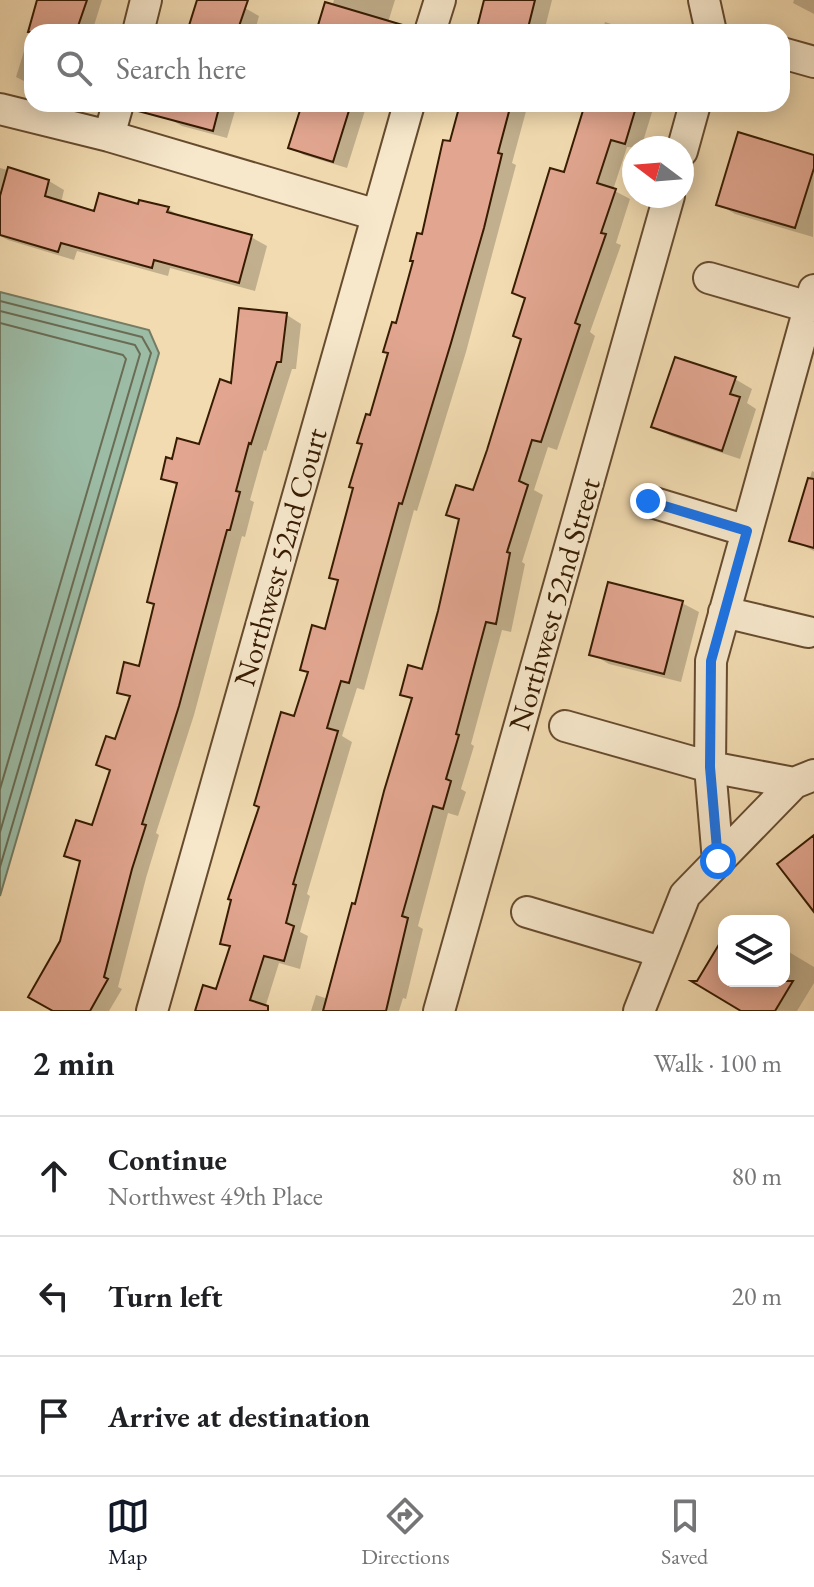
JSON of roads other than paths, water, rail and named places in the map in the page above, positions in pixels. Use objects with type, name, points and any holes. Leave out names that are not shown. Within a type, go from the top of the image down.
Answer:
[{"type":"street","points":[[140,24],[146,0]]},
{"type":"street","points":[[432,24],[440,0]]},
{"type":"street","points":[[705,1],[709,24]]},
{"type":"street","points":[[790,55],[814,62]]},
{"type":"street","points":[[0,109],[109,136],[377,215]]},
{"type":"street","points":[[109,136],[116,112]]},
{"type":"street","name":"Northwest 52nd Court","points":[[152,1011],[407,112]]},
{"type":"street","points":[[686,136],[693,112]]},
{"type":"street","name":"Northwest 52nd Street","points":[[439,1011],[666,208]]},
{"type":"street","points":[[709,278],[812,298],[711,661],[710,767],[718,861]]},
{"type":"street","points":[[648,501],[747,531]]},
{"type":"street","points":[[724,612],[808,632]]},
{"type":"street","points":[[565,726],[710,767],[804,779]]},
{"type":"street","points":[[639,1011],[685,895],[804,779]]},
{"type":"street","points":[[527,912],[661,952]]},
{"type":"water","points":[[0,292],[149,330],[159,353],[0,896]]}]
